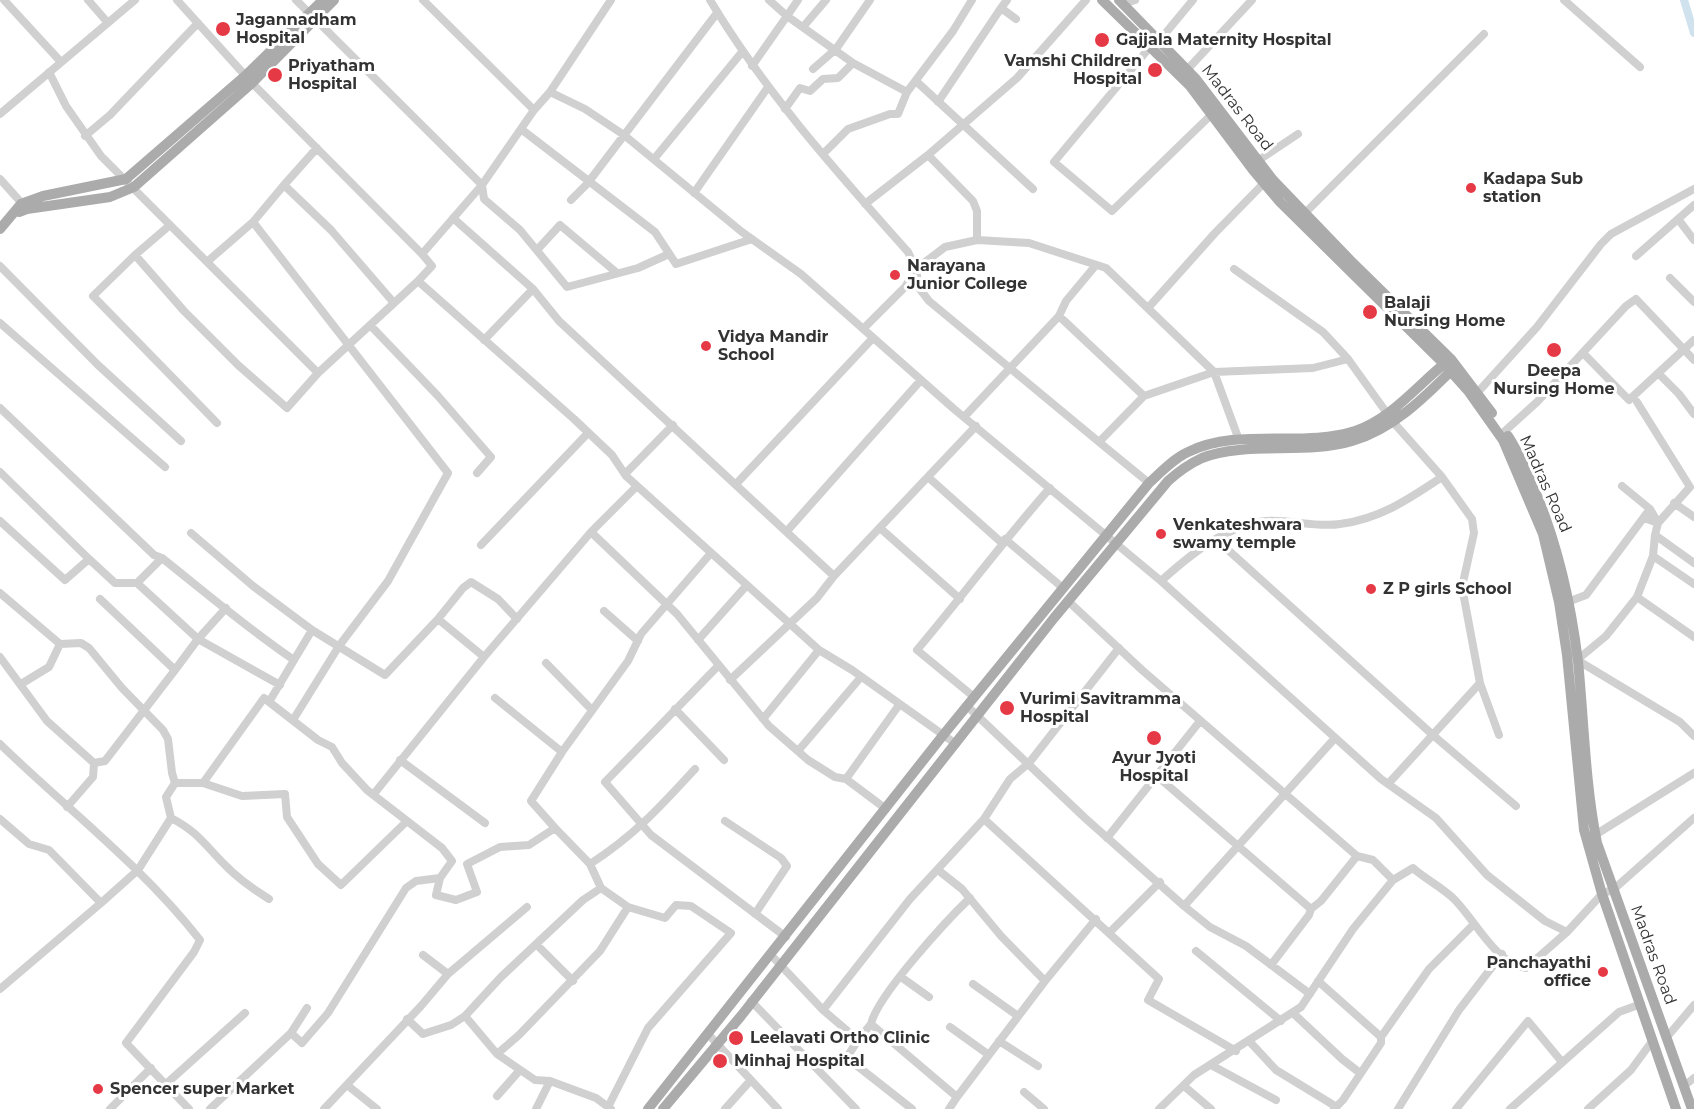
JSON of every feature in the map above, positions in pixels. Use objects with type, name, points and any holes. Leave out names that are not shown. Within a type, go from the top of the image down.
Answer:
[{"type":"main road","points":[[312,17],[323,0]]},
{"type":"main road","points":[[0,229],[24,206],[110,197],[130,183],[249,80],[312,17],[334,0]]},
{"type":"main road","points":[[1102,0],[1155,44],[1184,73],[1264,183],[1316,240],[1451,365],[1503,440],[1544,534],[1564,603],[1584,830],[1602,894],[1653,1040],[1671,1106]]},
{"type":"main road","points":[[1121,2],[1155,44]]},
{"type":"main road","name":"Madras Road","points":[[1184,73],[1274,180],[1478,392],[1504,431],[1532,484],[1553,536],[1564,603],[1577,660],[1595,835],[1606,874],[1614,889],[1692,1109]]},
{"type":"main road","points":[[670,1106],[1068,602],[1168,481],[1184,468],[1203,458],[1237,452],[1348,442],[1390,419],[1451,365]]},
{"type":"main road","points":[[648,1109],[944,734],[1149,483],[1186,453],[1239,440],[1334,435],[1390,419]]},
{"type":"street","points":[[4,0],[61,62]]},
{"type":"street","points":[[88,0],[108,23]]},
{"type":"street","points":[[2,110],[135,0]]},
{"type":"street","points":[[135,255],[184,311],[287,408],[318,373],[432,266],[249,80],[177,0]]},
{"type":"street","points":[[296,0],[482,185],[484,199],[520,230],[567,287],[617,273],[669,254]]},
{"type":"street","points":[[423,0],[534,110]]},
{"type":"street","points":[[422,254],[482,185],[534,110],[550,92],[611,0]]},
{"type":"street","points":[[710,0],[742,52],[785,109],[908,252],[916,269],[919,288],[929,301],[1149,483]]},
{"type":"street","points":[[769,0],[787,16],[853,63],[907,92]]},
{"type":"street","points":[[752,66],[798,0]]},
{"type":"street","points":[[803,27],[826,0]]},
{"type":"street","points":[[813,69],[836,49],[870,0]]},
{"type":"street","points":[[823,154],[848,129],[890,114],[898,114],[907,92],[972,0]]},
{"type":"street","points":[[938,102],[1007,0]]},
{"type":"street","points":[[865,204],[928,155],[1017,78],[1086,0]]},
{"type":"street","points":[[1121,2],[1135,0]]},
{"type":"street","points":[[1192,0],[1054,162],[1112,211],[1212,114]]},
{"type":"street","points":[[1184,73],[1252,0]]},
{"type":"street","points":[[1564,0],[1640,67]]},
{"type":"street","points":[[1001,8],[1016,19]]},
{"type":"street","points":[[572,200],[717,13]]},
{"type":"street","points":[[85,136],[110,115],[198,23]]},
{"type":"street","points":[[1305,213],[1484,34]]},
{"type":"street","points":[[654,159],[742,52]]},
{"type":"street","points":[[785,109],[800,88],[810,91],[823,79],[838,78],[853,63]]},
{"type":"street","points":[[49,72],[85,136],[318,373]]},
{"type":"street","points":[[916,82],[1032,189]]},
{"type":"street","points":[[694,193],[768,87]]},
{"type":"street","points":[[550,92],[585,109],[624,135],[752,239],[801,273],[964,417],[1161,581],[1388,784],[1436,818],[1486,875],[1545,921],[1567,932]]},
{"type":"street","points":[[521,129],[655,232],[676,264],[752,239]]},
{"type":"street","points":[[1259,160],[1298,134]]},
{"type":"street","points":[[208,261],[253,222],[317,148]]},
{"type":"street","points":[[928,155],[973,201],[976,211],[977,240]]},
{"type":"street","points":[[0,179],[24,206]]},
{"type":"street","points":[[1148,308],[1215,233],[1264,183]]},
{"type":"street","points":[[284,185],[331,230],[394,303]]},
{"type":"street","points":[[1478,392],[1538,327],[1588,260],[1611,234],[1694,189]]},
{"type":"street","points":[[1636,256],[1694,205]]},
{"type":"street","points":[[453,218],[533,290],[559,321],[737,483],[834,576]]},
{"type":"street","points":[[1678,219],[1694,240]]},
{"type":"street","points":[[253,222],[448,473],[388,581],[339,646],[293,720]]},
{"type":"street","points":[[170,225],[135,255],[93,297],[218,423]]},
{"type":"street","points":[[537,250],[560,225],[617,273]]},
{"type":"street","points":[[863,329],[905,287],[916,269],[945,247],[977,240],[1029,243],[1106,268],[1214,372],[1239,440]]},
{"type":"street","points":[[964,417],[1059,316],[1066,301],[1096,265]]},
{"type":"street","points":[[0,266],[98,365],[181,441]]},
{"type":"street","points":[[1234,269],[1323,332],[1348,359],[1390,419],[1442,477],[1472,519],[1474,533],[1462,587],[1480,683],[1499,735]]},
{"type":"street","points":[[1670,278],[1694,302]]},
{"type":"street","points":[[418,281],[612,455],[625,474],[637,486],[789,625],[819,650],[956,744]]},
{"type":"street","points":[[484,340],[533,290]]},
{"type":"street","points":[[1504,431],[1537,402],[1575,360],[1584,354],[1626,306],[1636,299],[1694,360]]},
{"type":"street","points":[[1059,316],[1144,396]]},
{"type":"street","points":[[0,322],[22,345],[165,467]]},
{"type":"street","points":[[370,325],[438,396],[491,457],[477,473]]},
{"type":"street","points":[[737,483],[873,338]]},
{"type":"street","points":[[1584,354],[1629,400],[1694,340]]},
{"type":"street","points":[[1099,442],[1144,396],[1214,372],[1314,368],[1348,359]]},
{"type":"street","points":[[1658,374],[1679,394],[1694,414]]},
{"type":"street","points":[[787,531],[921,380]]},
{"type":"street","points":[[1637,402],[1692,485],[1658,523],[1653,556],[1637,597],[1606,636],[1577,660],[1680,722],[1694,736]]},
{"type":"street","points":[[0,408],[154,555],[162,558],[226,608],[247,628],[294,660]]},
{"type":"street","points":[[625,474],[673,425]]},
{"type":"street","points":[[730,680],[817,598],[834,576],[976,426]]},
{"type":"street","points":[[481,545],[588,433]]},
{"type":"street","points":[[0,472],[116,584],[137,583],[162,558]]},
{"type":"street","points":[[928,477],[1003,541],[1063,588]]},
{"type":"street","points":[[1161,581],[1194,551],[1236,528],[1267,521],[1339,524],[1397,508],[1442,477]]},
{"type":"street","points":[[374,795],[484,657],[591,532],[637,486]]},
{"type":"street","points":[[1622,486],[1650,509],[1658,523]]},
{"type":"street","points":[[1050,488],[1003,541],[917,650],[970,702],[978,716],[1107,838],[1160,882],[1184,906],[1210,927],[1246,946],[1310,994]]},
{"type":"street","points":[[1674,503],[1694,516]]},
{"type":"street","points":[[1564,603],[1586,595],[1650,509]]},
{"type":"street","points":[[1644,518],[1658,523]]},
{"type":"street","points":[[0,521],[65,580],[89,559]]},
{"type":"street","points":[[880,528],[960,598]]},
{"type":"street","points":[[591,532],[666,604],[763,719],[798,752],[835,777],[846,779],[886,809]]},
{"type":"street","points":[[191,533],[253,586],[312,630],[385,675],[471,582],[498,599],[517,619]]},
{"type":"street","points":[[1655,535],[1694,563]]},
{"type":"street","points":[[1217,540],[1434,736],[1516,806]]},
{"type":"street","points":[[465,1016],[497,1054],[535,1080],[550,1081],[596,1098],[609,1108],[648,1028],[731,933],[692,906],[676,905],[665,918],[628,906],[601,888],[590,864],[531,801],[562,752],[628,661],[638,640],[711,553]]},
{"type":"street","points":[[1653,556],[1694,584]]},
{"type":"street","points":[[137,583],[198,639],[280,685]]},
{"type":"street","points":[[698,640],[747,585]]},
{"type":"street","points":[[0,593],[60,644],[81,643],[89,648],[163,730],[168,739],[175,783],[166,797],[171,818],[138,870],[0,989]]},
{"type":"street","points":[[1637,597],[1694,637]]},
{"type":"street","points":[[100,599],[175,670]]},
{"type":"street","points":[[1068,602],[1200,721],[1358,856],[1374,860],[1393,880]]},
{"type":"street","points":[[94,763],[105,761],[198,639],[226,608]]},
{"type":"street","points":[[604,611],[638,640]]},
{"type":"street","points":[[438,619],[484,657]]},
{"type":"street","points":[[269,702],[312,630]]},
{"type":"street","points":[[21,684],[49,667],[60,644]]},
{"type":"street","points":[[823,1010],[910,899],[984,819],[1010,779],[1029,763],[1119,648]]},
{"type":"street","points":[[763,719],[819,650]]},
{"type":"street","points":[[0,657],[47,721],[94,763]]},
{"type":"street","points":[[546,663],[592,710]]},
{"type":"street","points":[[718,666],[605,782],[642,827],[786,937]]},
{"type":"street","points":[[798,752],[861,677]]},
{"type":"street","points":[[1388,784],[1434,736],[1461,701],[1480,683]]},
{"type":"street","points":[[203,783],[264,698],[318,740],[332,747],[342,763],[374,795],[442,848],[452,861],[440,878],[436,895],[456,900],[477,892],[467,864],[500,847],[528,846],[555,828]]},
{"type":"street","points":[[495,698],[562,752]]},
{"type":"street","points":[[846,779],[899,705]]},
{"type":"street","points":[[675,709],[724,760]]},
{"type":"street","points":[[1107,838],[1200,721]]},
{"type":"street","points":[[1184,906],[1335,738]]},
{"type":"street","points":[[0,744],[138,870],[200,940],[194,952],[126,1042],[189,1109]]},
{"type":"street","points":[[400,760],[485,824]]},
{"type":"street","points":[[67,807],[93,777],[94,763]]},
{"type":"street","points":[[590,864],[642,827],[695,769]]},
{"type":"street","points":[[1595,835],[1694,773]]},
{"type":"street","points":[[1156,776],[1311,909]]},
{"type":"street","points":[[175,783],[203,783],[242,796],[285,794],[287,817],[318,864],[341,885],[407,821]]},
{"type":"street","points":[[171,818],[192,829],[225,866],[249,887],[269,899]]},
{"type":"street","points":[[1159,1109],[1211,1065],[1293,1013],[1310,994],[1353,929],[1393,880],[1413,868],[1453,898],[1514,966],[1527,968],[1567,932],[1602,894],[1614,889],[1694,818]]},
{"type":"street","points":[[0,819],[29,844],[49,850],[101,903]]},
{"type":"street","points":[[984,819],[1159,979],[1148,999],[1236,1051]]},
{"type":"street","points":[[725,821],[781,858],[786,866],[783,874],[755,914]]},
{"type":"street","points":[[1271,965],[1309,915],[1311,909],[1322,901],[1358,856]]},
{"type":"street","points":[[938,870],[970,898],[1001,936],[1045,981]]},
{"type":"street","points":[[291,1033],[302,1043],[327,1012],[406,888],[416,881],[440,878]]},
{"type":"street","points":[[1110,932],[1160,882]]},
{"type":"street","points":[[407,1020],[423,1034],[451,1025],[465,1016],[501,977],[583,900],[601,888]]},
{"type":"street","points":[[912,1109],[851,1061],[849,1054],[901,976],[948,920],[970,898]]},
{"type":"street","points":[[497,1054],[573,981],[600,951],[628,906]]},
{"type":"street","points":[[324,1109],[448,974],[527,907]]},
{"type":"street","points":[[949,1109],[1045,981],[1096,919]]},
{"type":"street","points":[[1250,1042],[1276,1070],[1335,1107],[1343,1100],[1381,1043],[1382,1037],[1429,969],[1474,924]]},
{"type":"street","points":[[537,945],[573,981]]},
{"type":"street","points":[[1196,951],[1281,1021]]},
{"type":"street","points":[[1398,1109],[1460,1010],[1502,954]]},
{"type":"street","points":[[423,955],[448,974]]},
{"type":"street","points":[[771,955],[823,1010],[858,1040]]},
{"type":"street","points":[[901,976],[929,997]]},
{"type":"street","points":[[1318,981],[1382,1037]]},
{"type":"street","points":[[973,984],[1018,1016]]},
{"type":"street","points":[[751,1001],[856,1109]]},
{"type":"street","points":[[1510,1109],[1618,1012],[1641,1004]]},
{"type":"street","points":[[1667,1037],[1694,1005]]},
{"type":"street","points":[[210,1109],[291,1033],[308,1008]]},
{"type":"street","points":[[166,1084],[245,1013]]},
{"type":"street","points":[[1293,1013],[1360,1073]]},
{"type":"street","points":[[1456,1109],[1528,1021],[1562,1062]]},
{"type":"street","points":[[871,1024],[957,1097]]},
{"type":"street","points":[[950,1027],[989,1055]]},
{"type":"street","points":[[708,1034],[778,1109]]},
{"type":"street","points":[[1588,1109],[1631,1070],[1653,1040]]},
{"type":"street","points":[[999,1041],[1038,1066]]},
{"type":"street","points":[[1211,1065],[1276,1100]]},
{"type":"street","points":[[110,1109],[151,1068]]},
{"type":"street","points":[[497,1096],[520,1070]]},
{"type":"street","points":[[1684,1086],[1694,1078]]},
{"type":"street","points":[[536,1109],[550,1081]]},
{"type":"street","points":[[725,1109],[750,1081]]},
{"type":"street","points":[[346,1085],[377,1109]]},
{"type":"street","points":[[1184,1086],[1211,1109]]},
{"type":"street","points":[[1024,1092],[1044,1109]]},
{"type":"waterway","points":[[1684,0],[1694,33]]},
{"type":"place","name":"Jagannadham Hospital","points":[[223,29]]},
{"type":"place","name":"Gajjala Maternity Hospital","points":[[1102,40]]},
{"type":"place","name":"Vamshi Children Hospital","points":[[1155,70]]},
{"type":"place","name":"Priyatham Hospital","points":[[275,75]]},
{"type":"place","name":"Kadapa Sub station","points":[[1471,188]]},
{"type":"place","name":"Narayana Junior College","points":[[895,275]]},
{"type":"place","name":"Balaji Nursing Home","points":[[1370,312]]},
{"type":"place","name":"Vidya Mandir School","points":[[706,346]]},
{"type":"place","name":"Deepa Nursing Home","points":[[1554,350]]},
{"type":"place","name":"Venkateshwara swamy temple","points":[[1161,534]]},
{"type":"place","name":"Z P girls School","points":[[1371,589]]},
{"type":"place","name":"Vurimi Savitramma Hospital","points":[[1007,708]]},
{"type":"place","name":"Ayur Jyoti Hospital","points":[[1154,738]]},
{"type":"place","name":"Panchayathi office","points":[[1603,972]]},
{"type":"place","name":"Leelavati Ortho Clinic","points":[[736,1038]]},
{"type":"place","name":"Minhaj Hospital","points":[[720,1061]]},
{"type":"place","name":"Spencer super Market","points":[[98,1089]]}]
